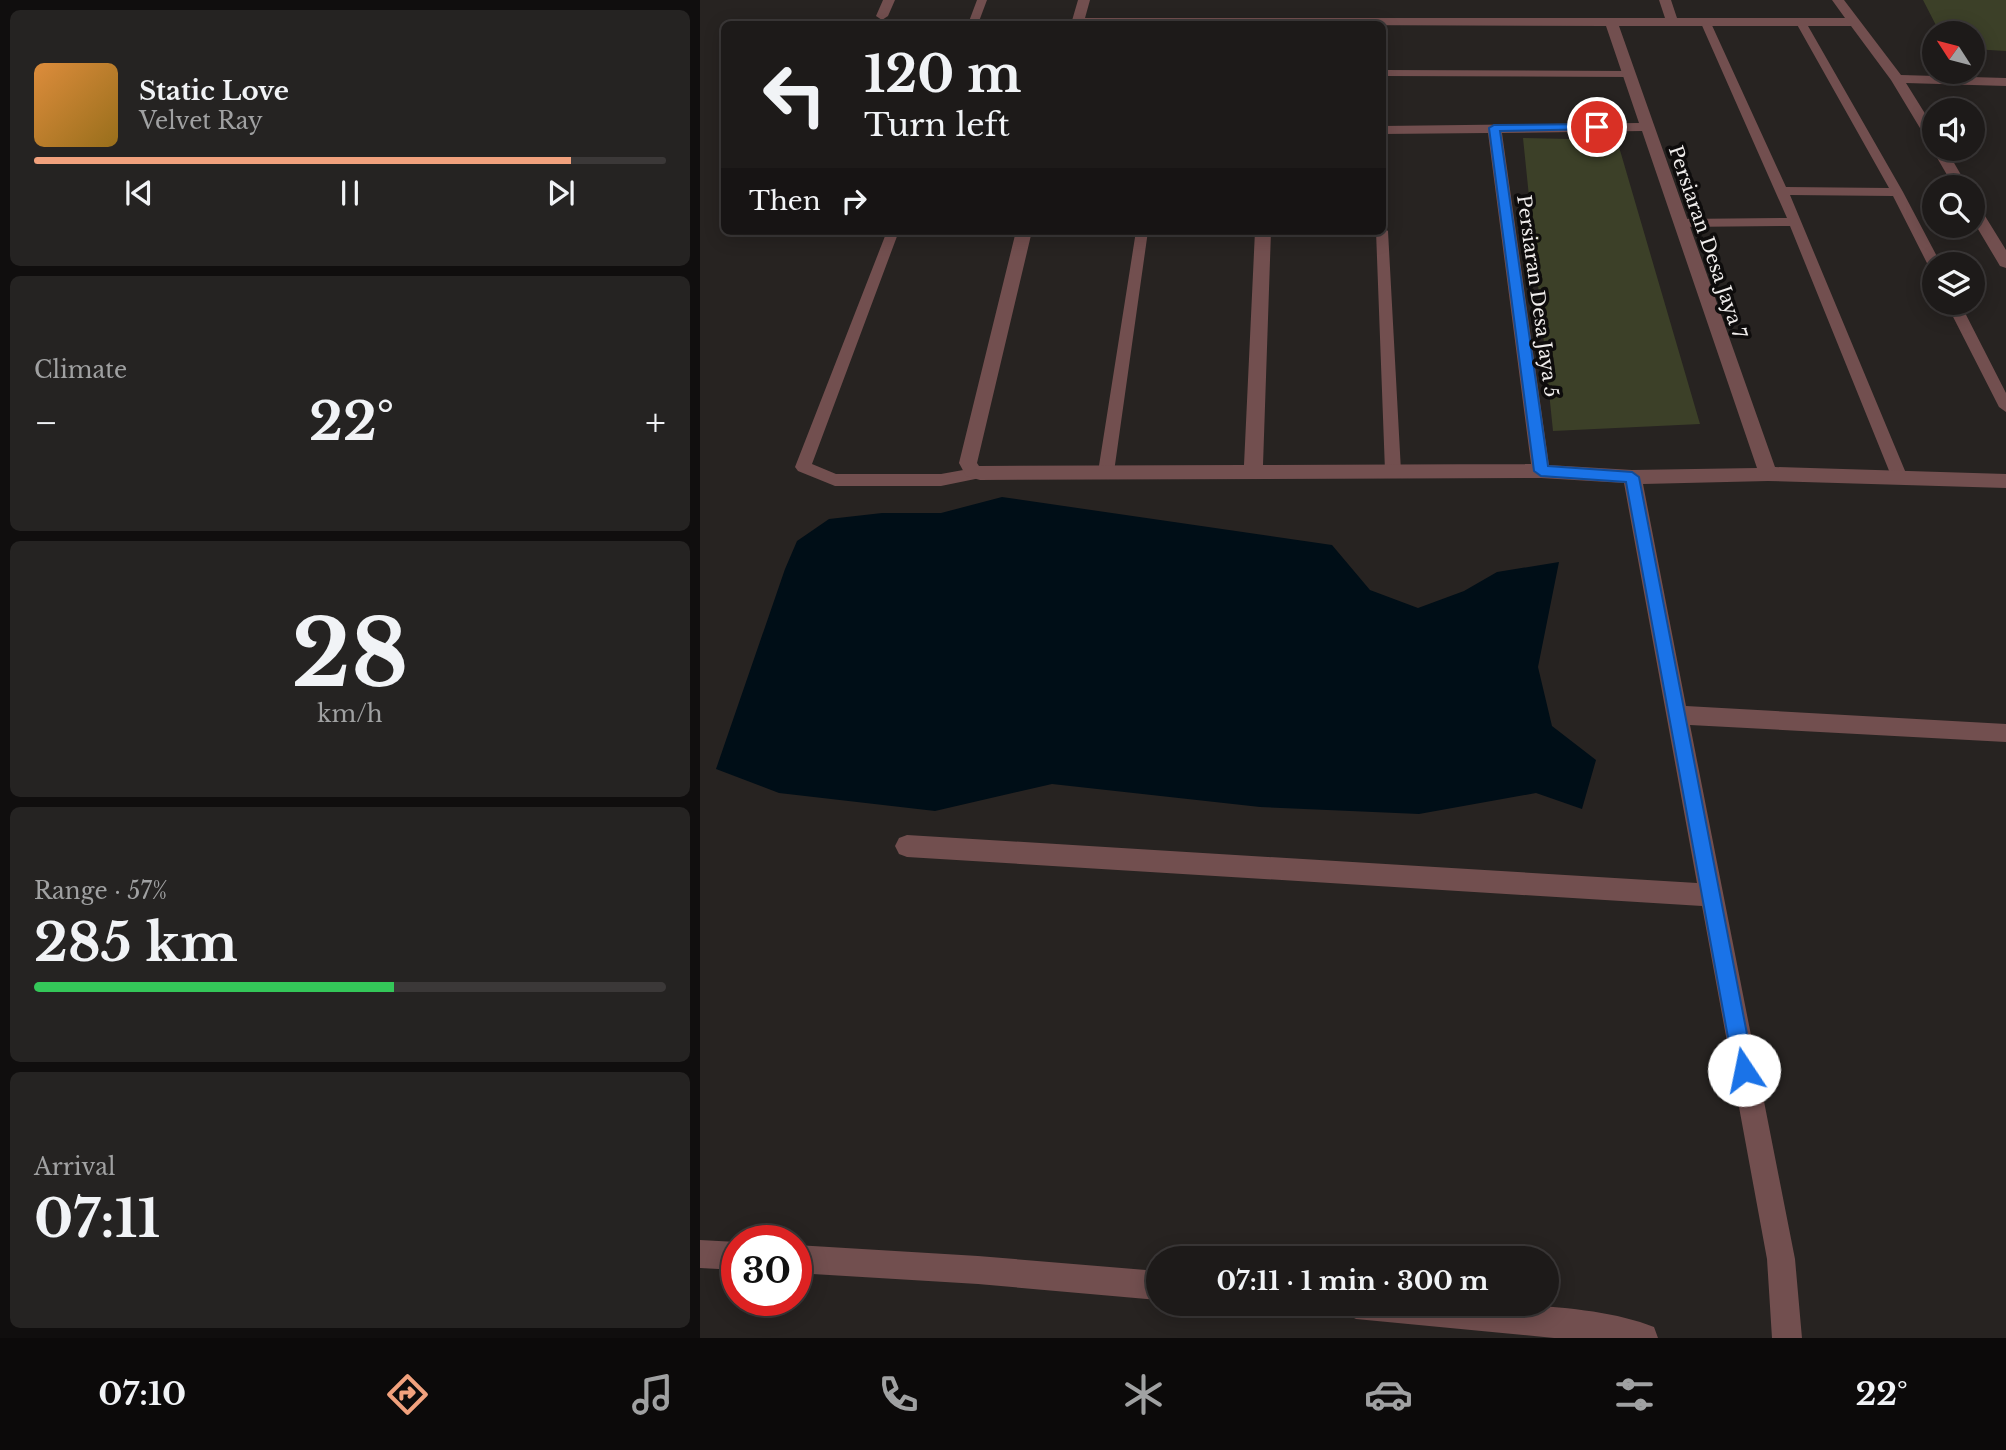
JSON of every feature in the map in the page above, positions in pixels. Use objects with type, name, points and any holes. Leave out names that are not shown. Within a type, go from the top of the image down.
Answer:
[{"type":"street","points":[[882,16],[889,0]]},
{"type":"street","points":[[1078,21],[1084,0]]},
{"type":"street","points":[[1665,0],[1672,21]]},
{"type":"street","points":[[1838,0],[1897,79],[1922,121]]},
{"type":"street","name":"Persiaran Desa Jaya 7","points":[[1611,22],[1768,474]]},
{"type":"street","points":[[1386,24],[1856,22]]},
{"type":"street","points":[[1897,79],[2006,82]]},
{"type":"street","points":[[1386,130],[1648,127]]},
{"type":"street","name":"Persiaran Desa Jaya 5","points":[[1494,128],[1541,471]]},
{"type":"street","points":[[1985,228],[2006,263]]},
{"type":"street","points":[[1023,235],[968,463],[973,471],[980,473],[1541,471],[1632,477],[1768,474],[2006,481]]},
{"type":"street","points":[[1253,474],[1263,235]]},
{"type":"street","points":[[1632,477],[1781,1259],[1787,1338]]},
{"type":"street","points":[[1677,716],[2006,733]]},
{"type":"street","points":[[907,846],[1710,895]]},
{"type":"street","points":[[700,1254],[721,1255]]},
{"type":"street","points":[[812,1260],[978,1270],[1146,1285]]},
{"type":"street","points":[[1479,1316],[1582,1326],[1643,1338]]},
{"type":"lane","points":[[974,21],[982,0]]},
{"type":"lane","points":[[1705,21],[1782,191],[1900,478]]},
{"type":"lane","points":[[1800,22],[1897,192],[1928,252]]},
{"type":"lane","points":[[1386,73],[1629,74]]},
{"type":"lane","points":[[1782,191],[1897,192]]},
{"type":"lane","points":[[1681,223],[1794,222]]},
{"type":"lane","points":[[892,235],[803,467],[835,480],[941,480],[980,473]]},
{"type":"lane","points":[[1106,472],[1141,235]]},
{"type":"lane","points":[[1382,235],[1394,471]]},
{"type":"lane","points":[[1959,315],[2006,407]]},
{"type":"green space","points":[[1923,0],[2006,0],[2006,51],[1985,50],[1985,21],[1934,21]]},
{"type":"green space","points":[[1523,138],[1617,140],[1700,424],[1553,431]]},
{"type":"shaded area","points":[[1002,497],[1332,545],[1370,590],[1418,608],[1464,591],[1497,572],[1559,562],[1538,667],[1552,726],[1596,760],[1582,809],[1536,793],[1419,814],[1260,807],[1052,784],[935,811],[779,793],[716,769],[797,541],[829,519],[882,513],[941,513]]},
{"type":"route","points":[[1597,127],[1494,128],[1541,471],[1632,477],[1744,1070]]}]
